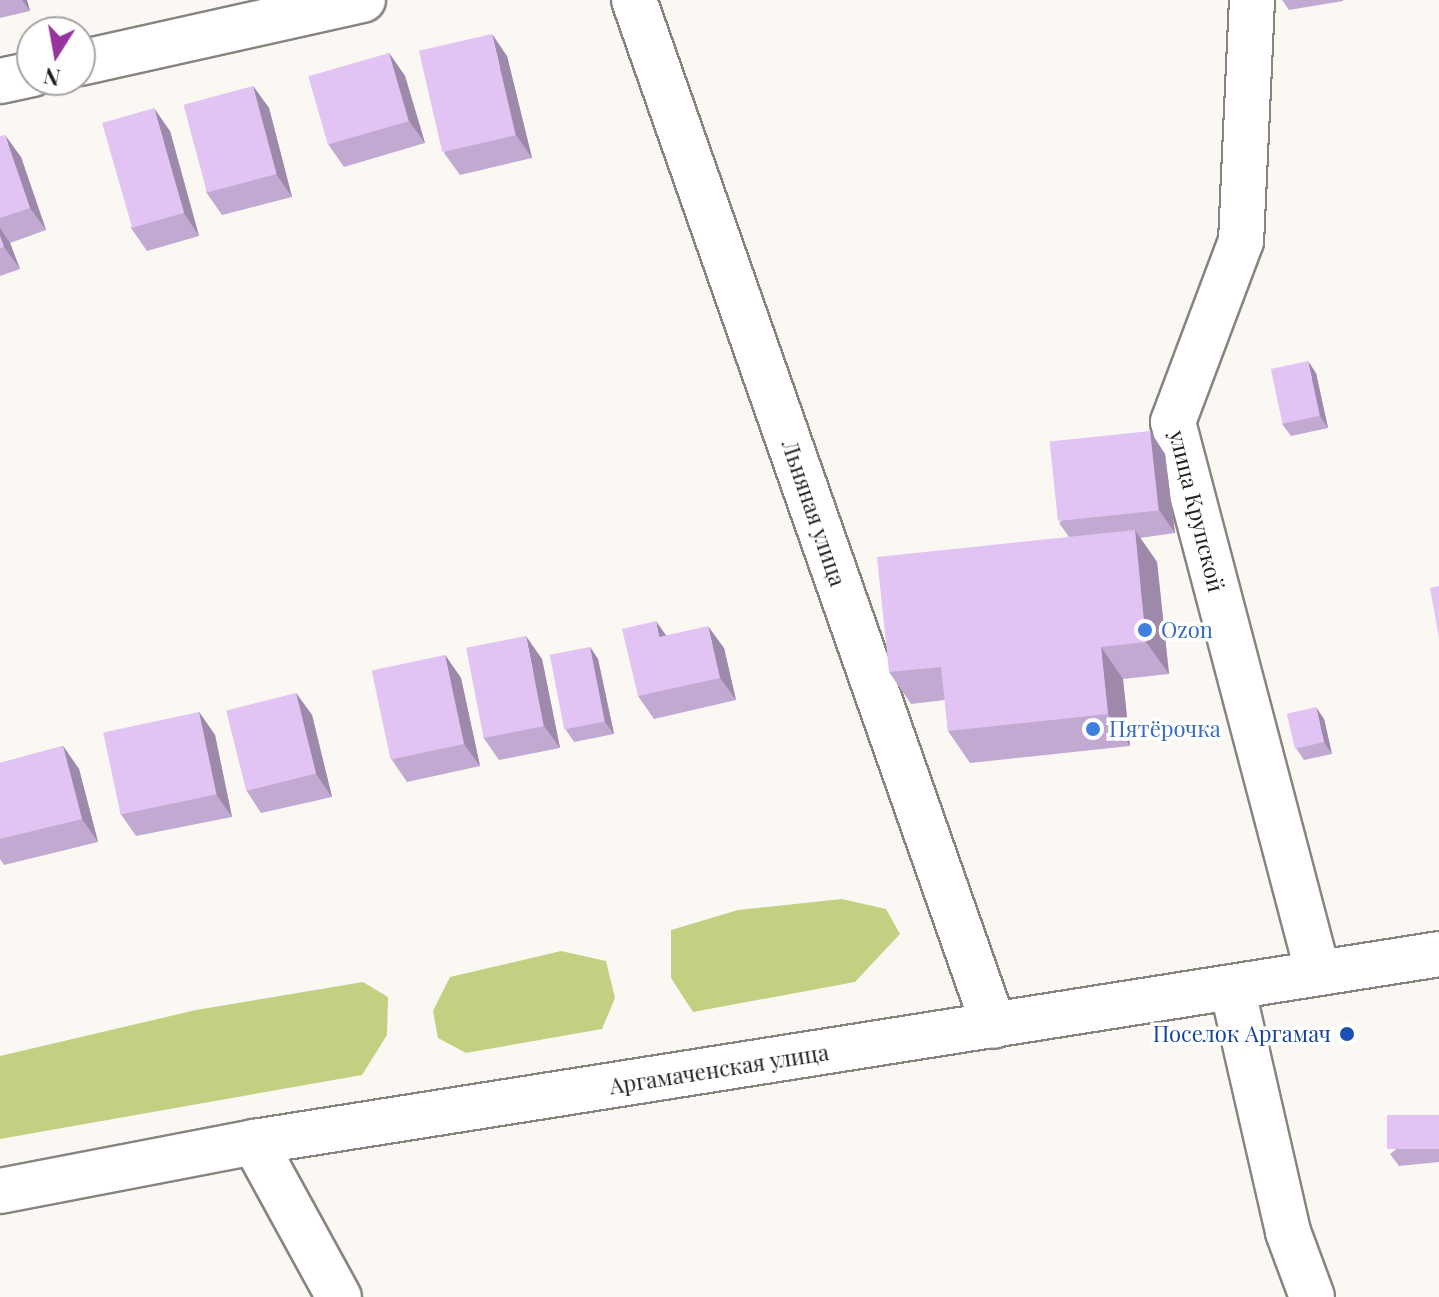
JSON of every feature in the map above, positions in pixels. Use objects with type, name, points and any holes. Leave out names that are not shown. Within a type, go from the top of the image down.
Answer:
[{"type":"street","points":[[96,59],[363,0]]},
{"type":"street","name":"Льняная улица","points":[[634,0],[994,1026]]},
{"type":"street","name":"улица Крупской","points":[[1252,0],[1241,241],[1173,422],[1318,973]]},
{"type":"street","name":"Аргамаченская улица","points":[[0,1191],[254,1142],[1439,954]]},
{"type":"street","points":[[1232,987],[1288,1232],[1312,1297]]},
{"type":"street","points":[[254,1142],[339,1297]]},
{"type":"green space","points":[[842,899],[886,909],[900,934],[855,982],[693,1012],[671,978],[671,930],[738,910]]},
{"type":"green space","points":[[561,951],[606,961],[615,998],[602,1029],[466,1053],[438,1038],[433,1011],[450,977]]},
{"type":"green space","points":[[363,982],[388,997],[387,1035],[362,1075],[0,1139],[0,1056],[196,1010]]},
{"type":"building","points":[[492,34],[515,135],[442,152],[419,51]]},
{"type":"building","points":[[389,53],[409,121],[328,144],[308,76]]},
{"type":"building","points":[[253,86],[277,174],[207,193],[183,105]]},
{"type":"building","points":[[154,108],[184,213],[132,228],[102,123]]},
{"type":"building","points":[[5,135],[30,208],[0,218],[0,136]]},
{"type":"building","points":[[1308,361],[1320,416],[1282,424],[1271,369]]},
{"type":"building","points":[[1150,431],[1158,511],[1058,521],[1050,442]]},
{"type":"building","points":[[1135,530],[1146,642],[1101,647],[1108,714],[948,731],[941,667],[889,672],[877,557]]},
{"type":"building","points":[[1439,586],[1439,638],[1430,588]]},
{"type":"building","points":[[656,621],[659,637],[708,626],[720,678],[638,696],[622,629]]},
{"type":"building","points":[[526,636],[544,726],[484,738],[466,648]]},
{"type":"building","points":[[590,647],[605,722],[564,729],[550,655]]},
{"type":"building","points":[[445,655],[464,744],[391,760],[372,671]]},
{"type":"building","points":[[296,693],[316,774],[246,791],[226,710]]},
{"type":"building","points":[[1316,707],[1324,742],[1295,749],[1287,714]]},
{"type":"building","points":[[199,712],[216,794],[121,815],[103,732]]},
{"type":"building","points":[[63,746],[82,819],[0,839],[0,763]]},
{"type":"building","points":[[1387,1115],[1439,1115],[1439,1149],[1387,1149]]},
{"type":"place","name":"Ozon","points":[[1145,630]]},
{"type":"place","name":"Пятёрочка","points":[[1093,729]]},
{"type":"place","name":"Поселок Аргамач","points":[[1347,1034]]}]
